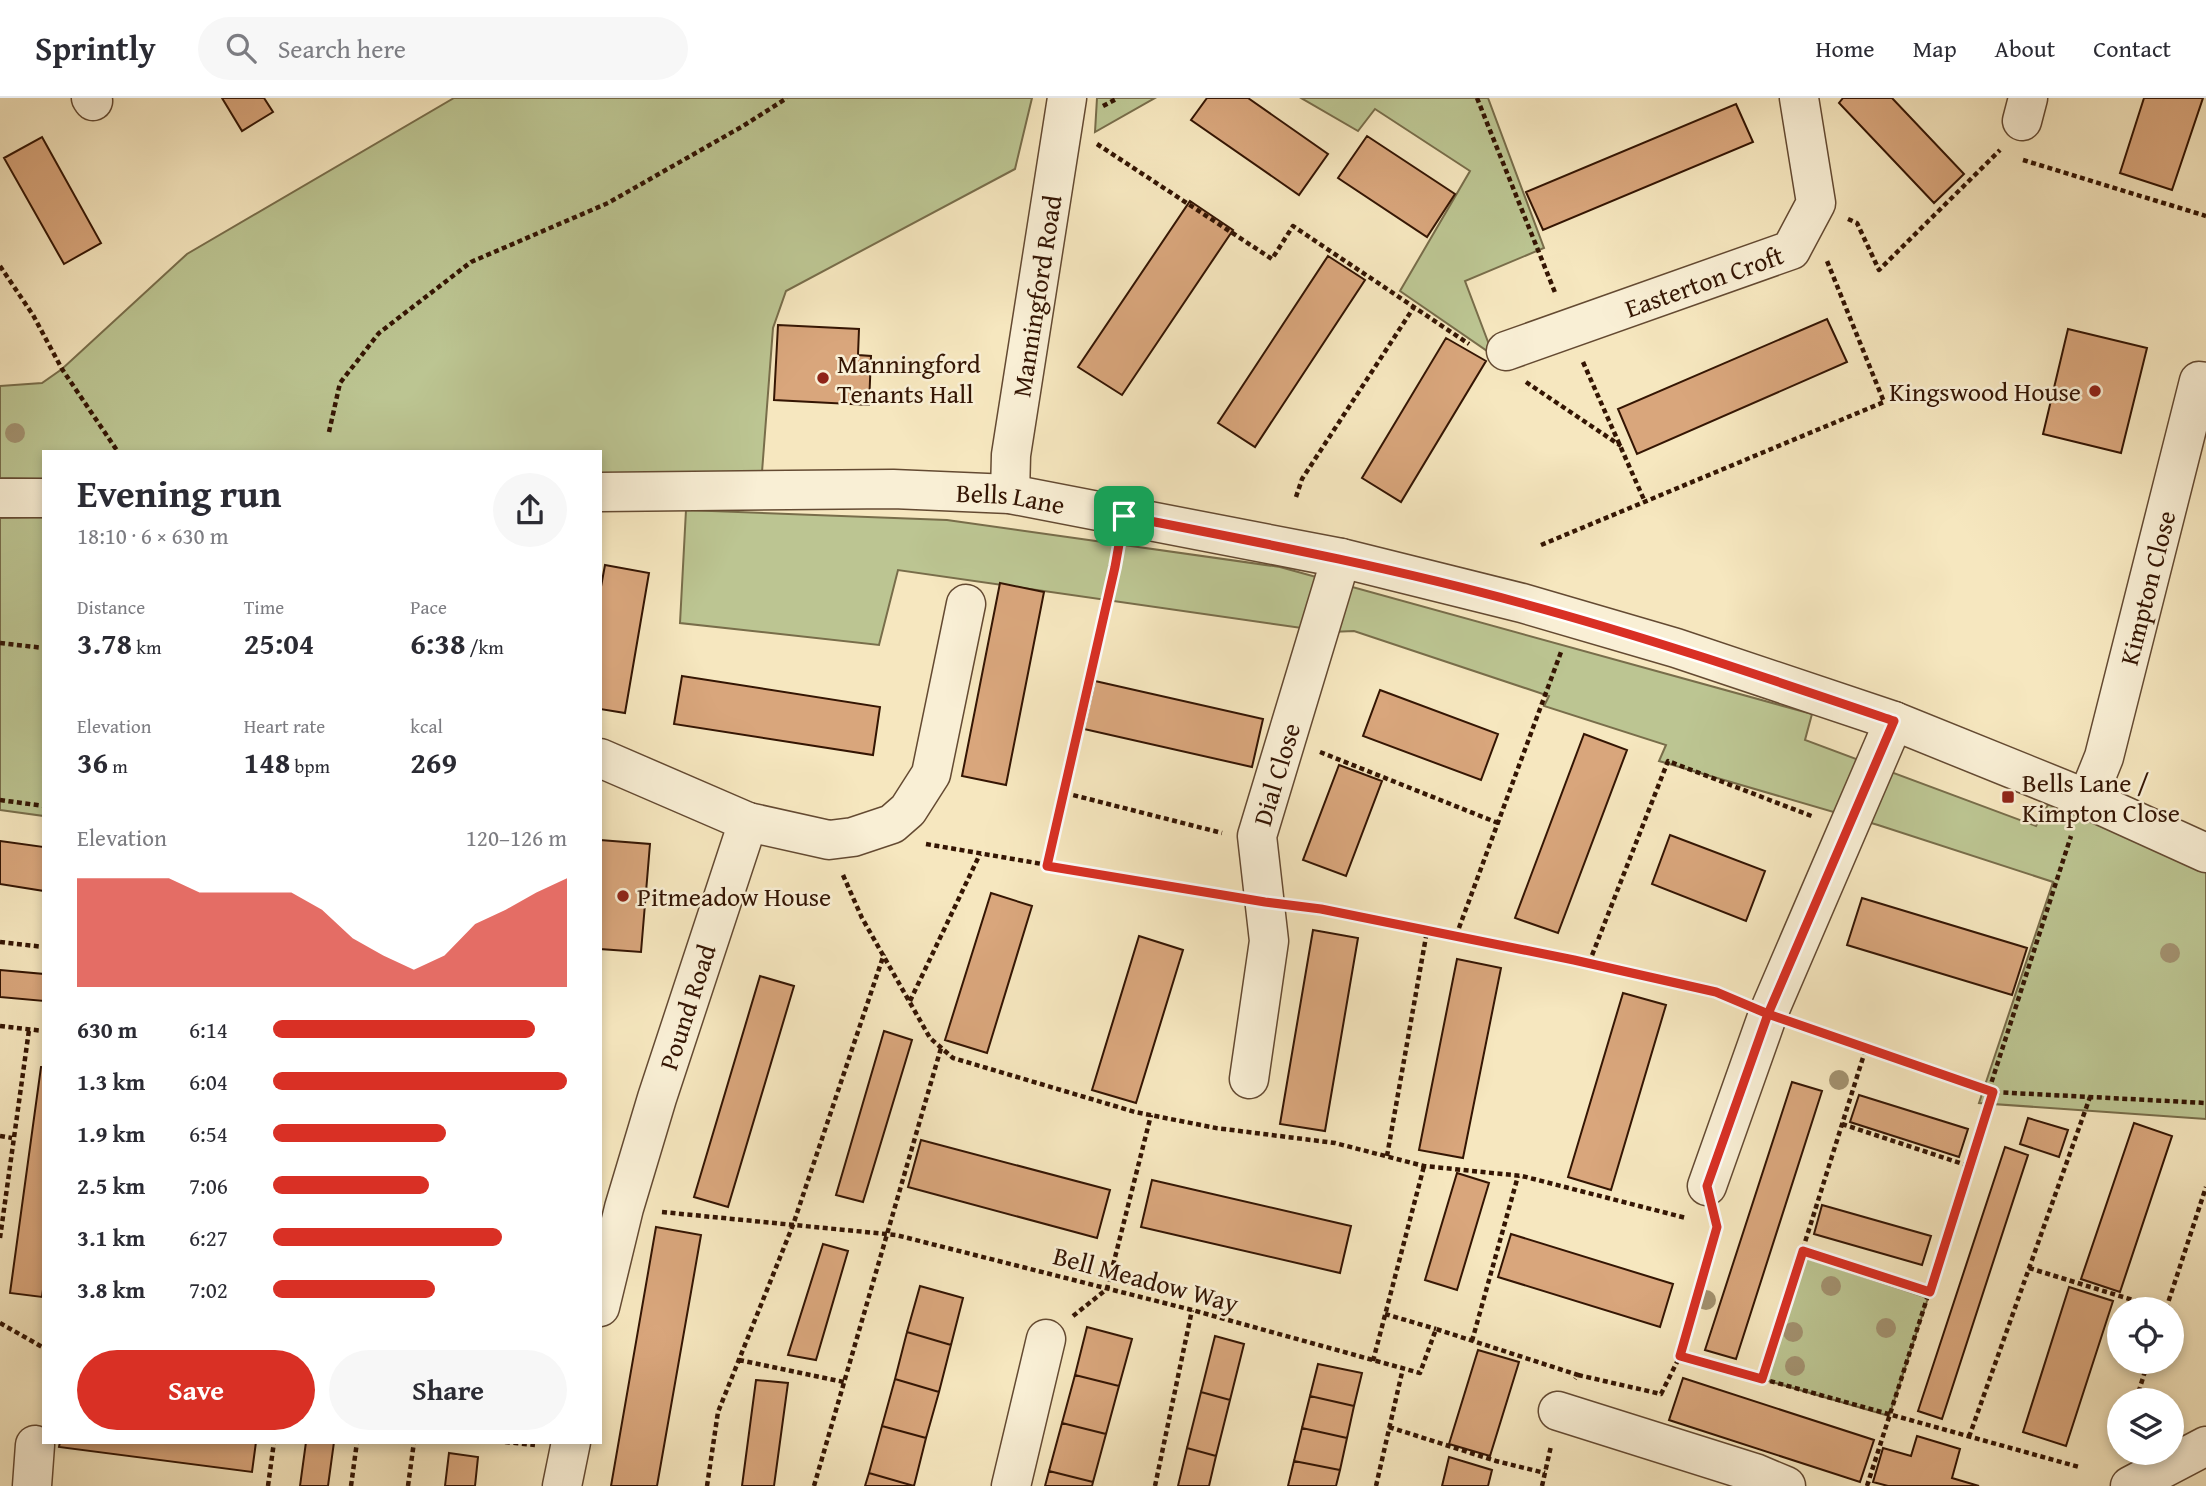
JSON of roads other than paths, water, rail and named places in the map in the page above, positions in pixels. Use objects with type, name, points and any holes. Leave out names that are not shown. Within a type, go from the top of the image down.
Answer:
[{"type":"street","name":"Easterton Croft","points":[[1498,358],[1569,328],[1791,250],[1812,210],[1799,98]]},
{"type":"street","name":"Manningford Road","points":[[1010,494],[1011,455],[1063,115]]},
{"type":"street","name":"Kimpton Close","points":[[2087,799],[2104,757],[2199,381],[2206,382]]},
{"type":"street","name":"Bells Lane","points":[[602,492],[893,489],[1010,494],[1341,558],[1522,603],[1676,648],[1894,721],[2087,799],[2206,853]]},
{"type":"street","points":[[0,498],[42,498]]},
{"type":"street","name":"Dial Close","points":[[1249,1079],[1269,941],[1257,836],[1341,558]]},
{"type":"street","points":[[602,759],[748,822],[818,839],[853,837],[892,824],[908,810],[931,774],[965,604]]},
{"type":"street","points":[[1707,1186],[1768,1014],[1894,721]]},
{"type":"street","name":"Pound Road","points":[[602,1299],[624,1208],[657,1098],[748,822]]},
{"type":"street","points":[[1011,1486],[1046,1339]]},
{"type":"street","points":[[1558,1411],[1755,1473],[1786,1486]]},
{"type":"street","points":[[562,1486],[571,1444]]},
{"type":"street","points":[[32,1486],[35,1445]]},
{"type":"street","points":[[2130,1486],[2206,1446]]},
{"type":"place","name":"Manningford Tenants Hall","points":[[823,378]]},
{"type":"place","name":"Kingswood House","points":[[2095,391]]},
{"type":"place","name":"Bells Lane / Kimpton Close","points":[[2008,797]]},
{"type":"place","name":"Pitmeadow House","points":[[623,896]]}]
